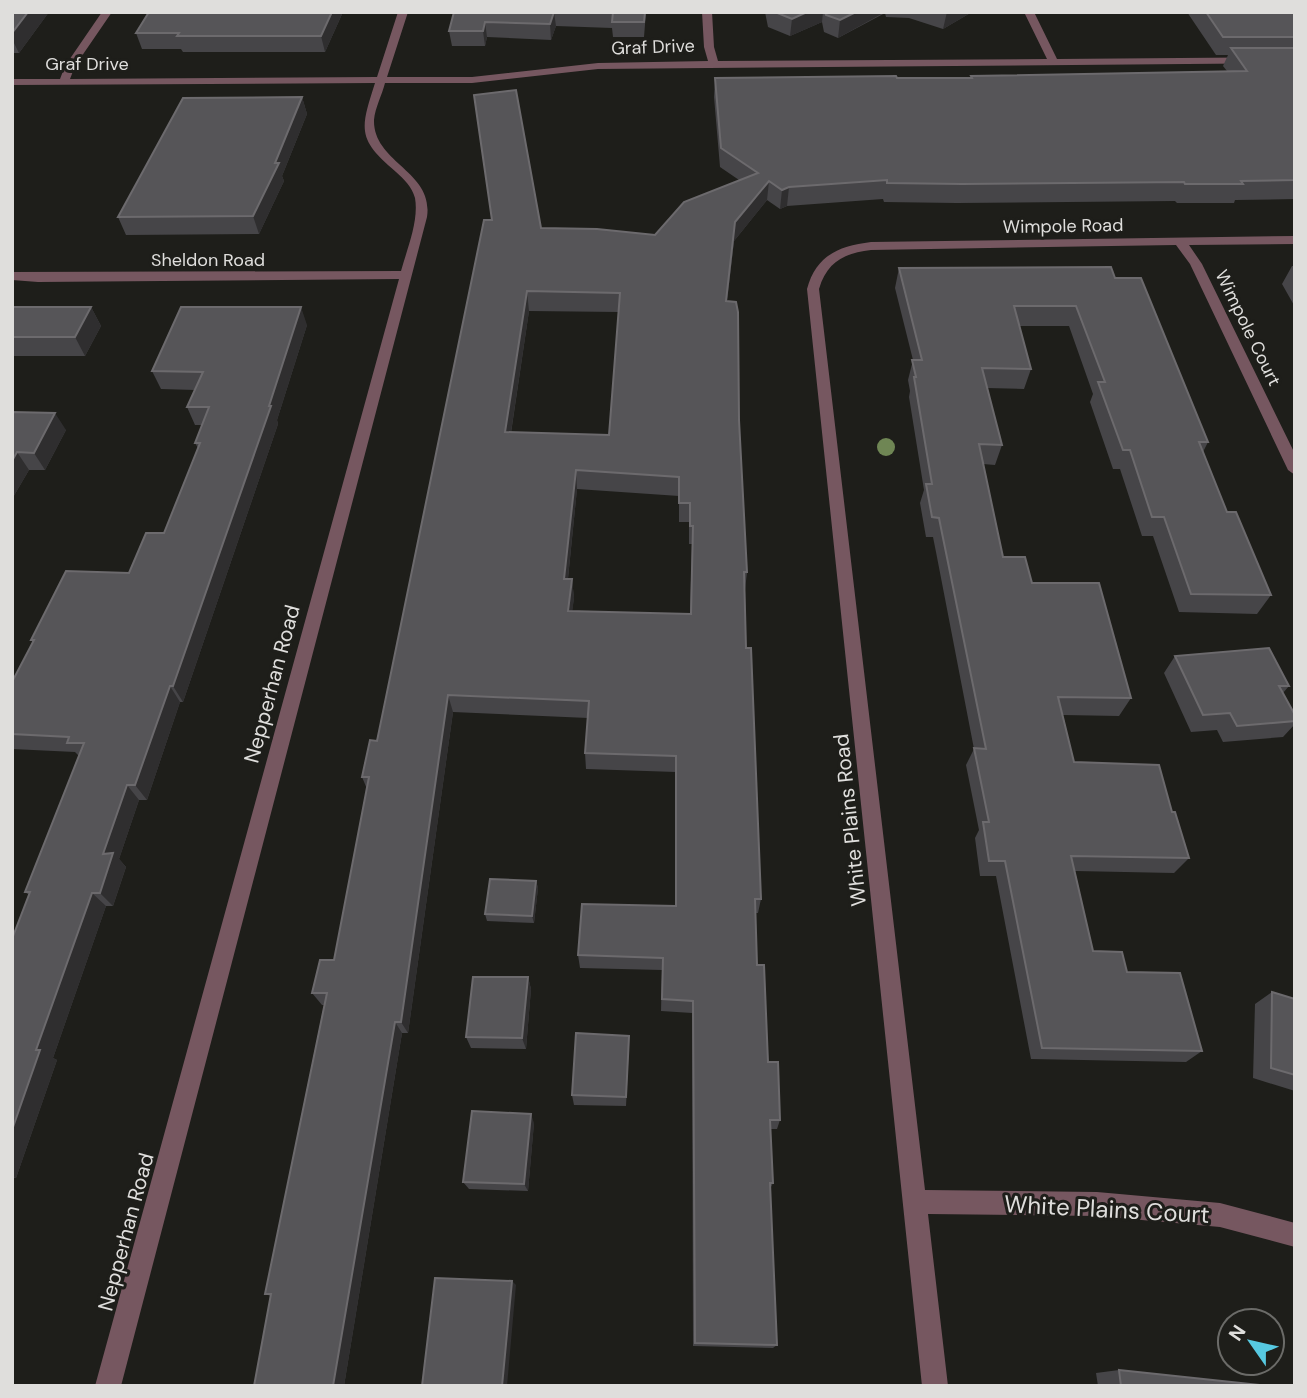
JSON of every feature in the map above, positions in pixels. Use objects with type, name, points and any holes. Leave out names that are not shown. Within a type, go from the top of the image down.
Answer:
[{"type":"street","points":[[64,82],[70,66],[107,12]]},
{"type":"street","name":"Nepperhan Road","points":[[108,1386],[422,208],[415,185],[380,153],[369,138],[369,118],[403,12]]},
{"type":"street","points":[[707,12],[709,47],[714,64]]},
{"type":"street","points":[[1029,12],[1053,61]]},
{"type":"street","name":"Graf Drive","points":[[12,82],[472,80],[598,66],[714,64],[1295,60]]},
{"type":"street","name":"Wimpole Road","points":[[833,256],[862,247],[883,245],[1295,240]]},
{"type":"street","name":"Wimpole Court","points":[[1181,243],[1196,264],[1295,470]]},
{"type":"street","name":"White Plains Road","points":[[833,256],[816,273],[813,289],[935,1386]]},
{"type":"street","name":"Sheldon Road","points":[[12,276],[405,275]]},
{"type":"street","name":"White Plains Court","points":[[916,1202],[1097,1204],[1220,1215],[1295,1235]]},
{"type":"building","points":[[12,12],[28,12],[12,33]]},
{"type":"building","points":[[149,12],[332,12],[321,36],[177,36],[179,33],[136,33]]},
{"type":"building","points":[[454,12],[554,12],[550,24],[485,22],[483,31],[449,31]]},
{"type":"building","points":[[613,12],[645,12],[644,22],[612,22]]},
{"type":"building","points":[[775,12],[807,12],[792,19]]},
{"type":"building","points":[[825,12],[856,12],[840,20],[826,15]]},
{"type":"building","points":[[1206,12],[1295,12],[1295,37],[1223,37]]},
{"type":"building","points":[[1231,48],[1295,48],[1295,180],[1241,181],[1243,184],[962,184],[887,183],[887,180],[789,187],[782,190],[769,181],[735,222],[726,301],[736,302],[738,312],[739,420],[747,572],[744,572],[746,648],[751,648],[761,899],[755,899],[757,965],[764,965],[768,1062],[778,1062],[780,1120],[770,1120],[777,1345],[695,1343],[693,1001],[662,999],[663,958],[578,955],[582,904],[676,906],[676,756],[585,753],[589,701],[448,695],[401,1022],[395,1022],[333,1386],[254,1386],[271,1294],[265,1294],[327,993],[312,993],[320,960],[334,960],[369,777],[362,777],[370,740],[377,741],[484,220],[492,220],[474,95],[516,90],[541,228],[597,229],[655,235],[684,202],[758,173],[721,148],[715,78],[972,78],[971,76],[1247,71]],"holes":[[[527,291],[620,293],[609,435],[505,432]],[[576,470],[679,477],[679,503],[690,503],[690,526],[693,526],[691,614],[568,611],[572,579],[564,579]]]},
{"type":"building","points":[[302,97],[275,163],[279,163],[253,216],[118,217],[183,98]]},
{"type":"building","points":[[1111,267],[1115,278],[1141,278],[1208,442],[1199,442],[1227,512],[1236,512],[1271,595],[1191,594],[1164,517],[1152,517],[1130,450],[1123,450],[1098,382],[1105,382],[1076,306],[1014,306],[1031,369],[982,368],[1002,445],[979,444],[1003,557],[1025,557],[1032,583],[1099,583],[1131,698],[1058,697],[1074,762],[1159,765],[1189,858],[1071,856],[1093,951],[1122,952],[1127,972],[1180,973],[1202,1051],[1042,1048],[1005,861],[989,861],[983,822],[989,822],[974,748],[986,749],[939,518],[932,517],[926,484],[932,484],[912,360],[922,360],[899,268]]},
{"type":"building","points":[[12,307],[91,307],[75,337],[12,337]]},
{"type":"building","points":[[181,307],[301,307],[271,406],[173,686],[170,686],[135,785],[127,785],[103,854],[113,853],[100,893],[92,893],[36,1050],[40,1050],[12,1130],[12,939],[30,892],[25,892],[84,743],[67,743],[69,737],[12,734],[12,682],[66,571],[129,573],[146,533],[164,533],[200,443],[195,443],[209,407],[187,407],[203,372],[152,371]]},
{"type":"building","points":[[12,412],[55,413],[34,453],[17,452],[12,461]]},
{"type":"building","points":[[1269,648],[1289,686],[1279,686],[1295,715],[1295,721],[1237,726],[1230,713],[1203,715],[1175,656]]},
{"type":"building","points":[[490,879],[536,881],[532,916],[485,914]]},
{"type":"building","points":[[473,977],[528,977],[522,1038],[466,1037]]},
{"type":"building","points":[[1272,992],[1295,999],[1295,1075],[1271,1068]]},
{"type":"building","points":[[576,1033],[629,1036],[626,1097],[572,1095]]},
{"type":"building","points":[[472,1111],[531,1114],[524,1184],[463,1182]]},
{"type":"building","points":[[435,1278],[512,1281],[502,1386],[422,1386]]},
{"type":"building","points":[[1119,1370],[1269,1386],[1121,1386]]}]
